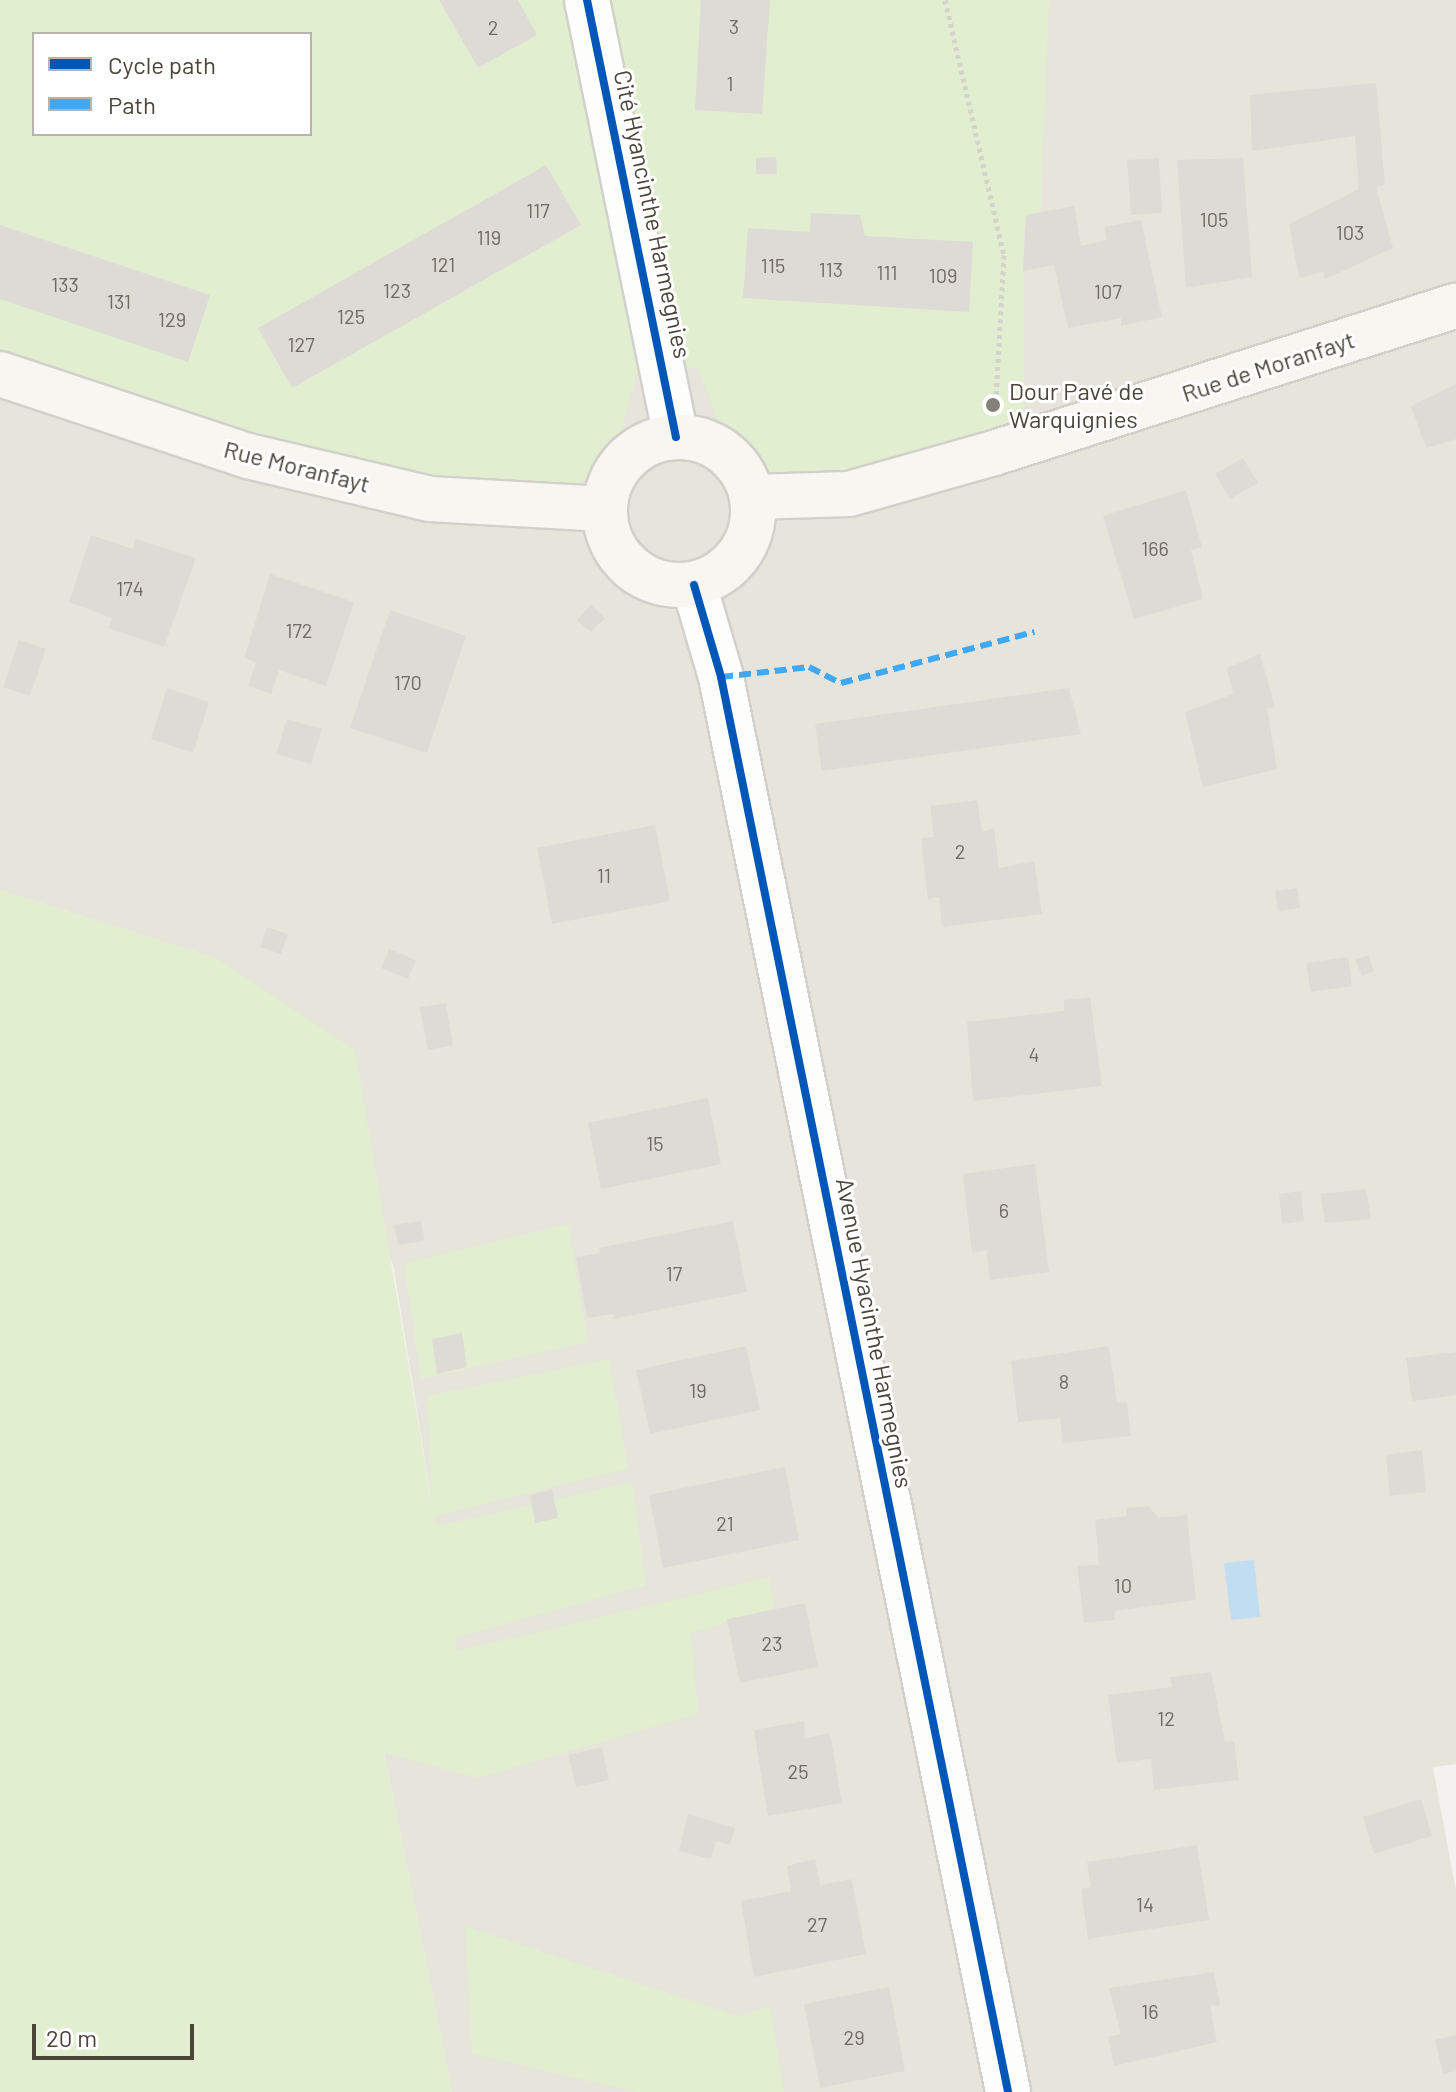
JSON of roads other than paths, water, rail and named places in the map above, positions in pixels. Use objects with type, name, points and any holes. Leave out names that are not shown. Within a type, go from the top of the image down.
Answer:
[{"type":"main road","name":"Rue de Moranfayt","points":[[753,497],[849,494],[994,453],[1456,306]]},
{"type":"main road","name":"Rue Moranfayt","points":[[0,374],[248,456],[430,499],[604,509]]},
{"type":"main road","points":[[676,437],[702,440],[724,452],[741,471],[753,497],[754,519],[747,542],[715,576],[694,585],[671,586],[631,569],[611,542],[604,509],[608,487],[634,452],[676,437]]},
{"type":"street","name":"Cité Hyancinthe Harmegnies","points":[[587,0],[676,437]]},
{"type":"street","name":"Avenue Hyacinthe Harmegnies","points":[[694,585],[721,677],[1008,2092]]},
{"type":"water","points":[[1254,1560],[1260,1617],[1231,1620],[1224,1563]]},
{"type":"place","name":"Dour Pavé de Warquignies","points":[[993,405]]}]
